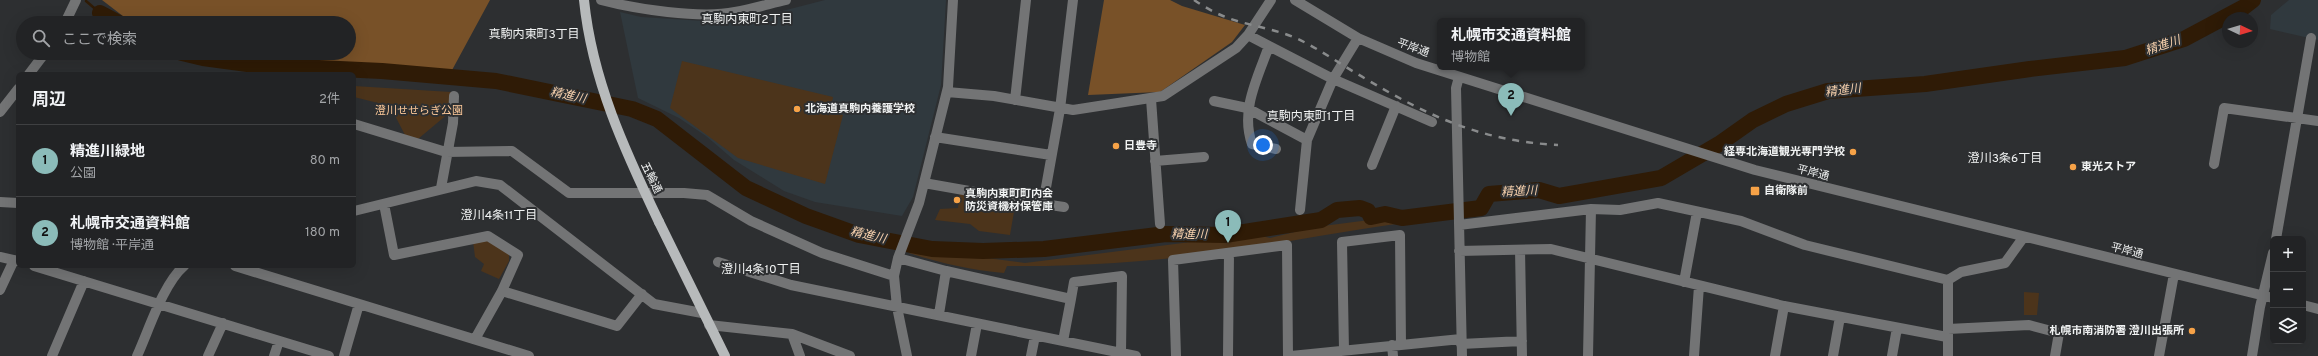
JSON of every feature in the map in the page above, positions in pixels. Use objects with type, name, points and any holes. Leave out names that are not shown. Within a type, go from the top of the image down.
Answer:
[{"type":"main road","name":"五輪通","points":[[584,0],[586,19],[598,76],[625,151],[702,313],[725,356]]},
{"type":"street","points":[[68,16],[76,0]]},
{"type":"street","points":[[601,0],[641,8],[706,13],[734,13],[786,0]]},
{"type":"street","points":[[907,356],[897,307],[894,276],[899,255],[924,184],[946,92],[953,0]]},
{"type":"street","points":[[1015,100],[1026,0]]},
{"type":"street","points":[[1043,204],[1060,109],[1073,0]]},
{"type":"street","points":[[946,92],[1015,100],[1060,109],[1073,110],[1163,96],[1236,48],[1248,35],[1271,0]]},
{"type":"street","name":"平岸通","points":[[1295,0],[1358,38],[1410,60],[1437,69]]},
{"type":"street","points":[[1248,35],[1333,79],[1432,122]]},
{"type":"street","points":[[1300,210],[1307,140],[1333,79],[1358,38]]},
{"type":"street","points":[[2277,236],[2311,38]]},
{"type":"street","points":[[1269,46],[1247,108],[1247,124],[1252,144],[1276,149]]},
{"type":"street","points":[[31,72],[40,60]]},
{"type":"street","name":"平岸通","points":[[1439,70],[1685,149],[1792,180],[2023,238],[2270,297]]},
{"type":"street","points":[[1459,77],[1456,88],[1462,356]]},
{"type":"street","points":[[0,112],[16,94]]},
{"type":"street","points":[[441,188],[446,152],[453,123],[454,96]]},
{"type":"street","points":[[1151,99],[1160,224]]},
{"type":"street","points":[[1214,101],[1247,108],[1307,140]]},
{"type":"street","points":[[1372,165],[1396,106]]},
{"type":"street","points":[[2214,164],[2224,108],[2318,121]]},
{"type":"street","points":[[356,125],[446,152],[512,151],[569,193],[684,193],[707,195],[751,221],[822,253],[894,276]]},
{"type":"street","points":[[935,137],[1051,155]]},
{"type":"street","points":[[1155,161],[1204,157]]},
{"type":"street","points":[[356,211],[441,188],[476,181],[500,185],[654,304],[702,313]]},
{"type":"street","points":[[924,184],[1043,204],[1064,206]]},
{"type":"street","points":[[0,202],[16,202]]},
{"type":"street","points":[[1459,222],[1591,210],[1620,210],[1658,203],[1741,221],[1805,245],[1948,280],[1961,272],[2005,263],[2023,238]]},
{"type":"street","points":[[384,204],[394,255],[488,236],[518,255],[502,291],[475,339]]},
{"type":"street","points":[[1588,356],[1591,210]]},
{"type":"street","points":[[1684,282],[1697,212]]},
{"type":"street","points":[[1344,350],[1342,242],[1400,235],[1397,345],[1393,356]]},
{"type":"street","points":[[1176,356],[1173,260],[1286,245],[1288,356]]},
{"type":"street","points":[[1459,251],[1551,249],[1784,306],[1897,328],[1947,333],[2029,325],[2059,333],[2054,356]]},
{"type":"street","points":[[1520,250],[1522,356]]},
{"type":"street","points":[[1228,356],[1229,253]]},
{"type":"street","points":[[899,255],[946,271],[1071,299]]},
{"type":"street","points":[[0,257],[16,260],[0,290]]},
{"type":"street","points":[[718,262],[791,285],[897,307],[939,314],[977,324],[1063,341],[1101,353],[1121,353],[1136,356]]},
{"type":"street","points":[[2252,356],[2270,266]]},
{"type":"street","points":[[41,268],[329,356]]},
{"type":"street","points":[[137,356],[175,273],[181,268]]},
{"type":"street","points":[[242,268],[529,356]]},
{"type":"street","points":[[939,314],[946,271]]},
{"type":"street","points":[[2159,356],[2174,274]]},
{"type":"street","points":[[1063,341],[1074,282],[1122,276],[1121,353]]},
{"type":"street","points":[[1948,280],[1948,356]]},
{"type":"street","points":[[52,356],[84,281]]},
{"type":"street","points":[[1694,356],[1699,286]]},
{"type":"street","points":[[502,291],[617,326],[642,294]]},
{"type":"street","points":[[344,356],[360,304]]},
{"type":"street","points":[[1775,356],[1784,306]]},
{"type":"street","points":[[2306,306],[2318,309]]},
{"type":"street","points":[[1833,356],[1840,317]]},
{"type":"street","points":[[208,356],[223,323]]},
{"type":"street","points":[[971,356],[977,324]]},
{"type":"street","points":[[709,325],[792,334],[850,356]]},
{"type":"street","points":[[1892,356],[1897,328]]},
{"type":"street","points":[[792,334],[800,356]]},
{"type":"street","points":[[1031,356],[1035,336]]},
{"type":"street","points":[[274,356],[279,340]]},
{"type":"street","points":[[1291,356],[1333,354],[1344,350],[1397,345],[1461,341],[1522,341]]},
{"type":"shaded area","points":[[102,0],[490,0],[451,72],[244,60],[356,60],[356,16],[123,16]]},
{"type":"shaded area","name":"北海道真駒内養護学校","points":[[825,0],[946,0],[941,85],[913,197],[902,216],[815,202],[784,191],[734,160],[706,136],[679,118],[638,98],[620,12],[641,17],[736,23]]},
{"type":"shaded area","points":[[1104,0],[1170,0],[1182,6],[1245,25],[1232,42],[1160,92],[1088,95]]},
{"type":"shaded area","points":[[2289,0],[2318,0],[2318,40],[2270,29],[2271,15]]},
{"type":"green space","points":[[682,61],[833,97],[830,112],[843,115],[825,184],[738,158],[670,108]]},
{"type":"green space","name":"澄川せせらぎ公園","points":[[356,86],[451,92],[449,113],[418,139],[405,135],[390,106],[356,98]]},
{"type":"green space","points":[[960,190],[1016,200],[1010,235],[979,231],[970,224],[935,220],[940,209],[958,208]]},
{"type":"green space","points":[[1455,209],[1455,217],[1380,226],[1224,252],[1100,264],[1007,266],[1004,273],[956,266],[909,253],[910,248],[1025,263],[1254,234],[1270,238],[1315,227]]},
{"type":"green space","points":[[487,239],[509,251],[509,261],[499,279],[481,271],[484,264],[475,257],[473,241]]},
{"type":"green space","points":[[2024,292],[2039,293],[2037,315],[2024,315]]},
{"type":"waterway","name":"精進川","points":[[218,60],[255,65],[382,71],[496,81],[632,109],[657,119],[746,188],[806,216],[859,235],[932,249],[983,251],[1044,249],[1166,234],[1225,235],[1321,220],[1337,210],[1360,208],[1368,211],[1371,217],[1385,214],[1402,218],[1481,208],[1489,194],[1539,190],[1559,196],[1661,178],[1719,144],[1753,120],[1786,104],[1828,91],[1925,84],[2030,69],[2125,58],[2184,39],[2244,7],[2253,0]]},
{"type":"waterway","name":"精進川","points":[[86,1],[100,13]]},
{"type":"waterway","name":"精進川","points":[[100,13],[106,16]]},
{"type":"railway","points":[[1194,0],[1223,16],[1280,32],[1298,39],[1390,93],[1435,116],[1458,125],[1505,138],[1531,143],[1558,145]]},
{"type":"place","name":"北海道真駒内養護学校","points":[[797,109]]},
{"type":"place","name":"札幌市交通資料館","points":[[1511,116]]},
{"type":"place","name":"日豊寺","points":[[1116,146]]},
{"type":"place","name":"経専北海道観光専門学校","points":[[1853,152]]},
{"type":"place","name":"東光ストア","points":[[2073,167]]},
{"type":"place","name":"自衛隊前","points":[[1755,191]]},
{"type":"place","name":"真駒内東町町内会 防災資機材保管庫","points":[[957,200]]},
{"type":"place","name":"精進川緑地","points":[[1228,243]]},
{"type":"place","name":"札幌市南消防署 澄川出張所","points":[[2192,331]]},
{"type":"district","name":"真駒内東町2丁目","points":[[747,20]]},
{"type":"district","name":"真駒内東町3丁目","points":[[534,35]]},
{"type":"district","name":"真駒内東町1丁目","points":[[1311,117]]},
{"type":"district","name":"澄川3条6丁目","points":[[2005,159]]},
{"type":"district","name":"澄川4条11丁目","points":[[499,216]]},
{"type":"district","name":"澄川4条10丁目","points":[[761,270]]}]
